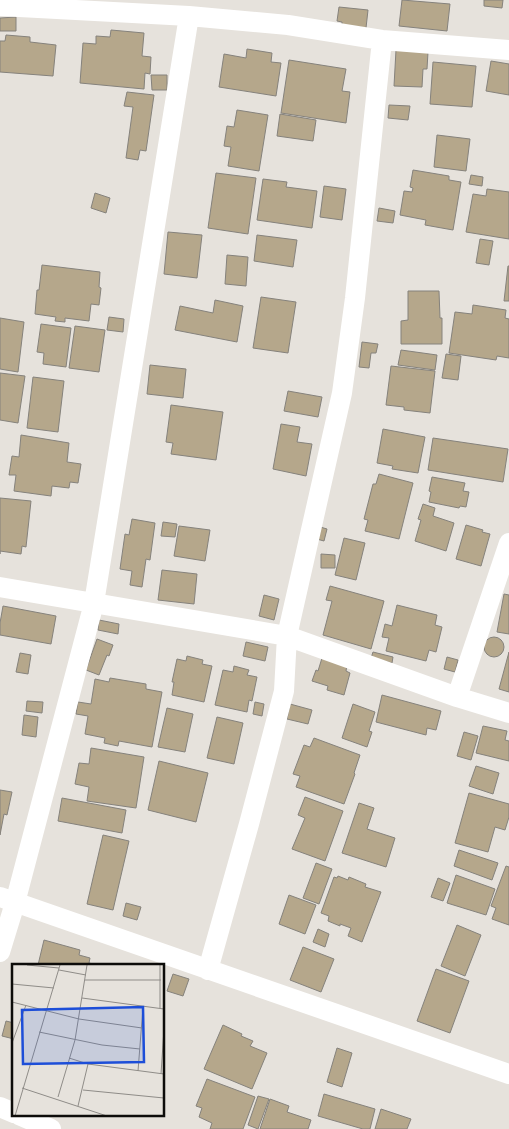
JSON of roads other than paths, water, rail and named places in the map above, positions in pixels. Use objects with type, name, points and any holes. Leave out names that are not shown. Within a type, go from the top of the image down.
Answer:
[{"type":"street","points":[[0,6],[188,16],[288,26],[382,40],[509,50]]},
{"type":"street","points":[[0,952],[7,900],[94,603],[188,16]]},
{"type":"street","points":[[208,970],[247,833],[284,691],[287,636],[342,392],[355,298],[382,40]]},
{"type":"street","points":[[457,697],[509,543]]},
{"type":"street","points":[[0,587],[287,636],[457,697],[509,713]]},
{"type":"street","points":[[7,900],[509,1074]]},
{"type":"street","points":[[0,1107],[12,1112]]},
{"type":"street","points":[[21,1116],[51,1129]]}]
